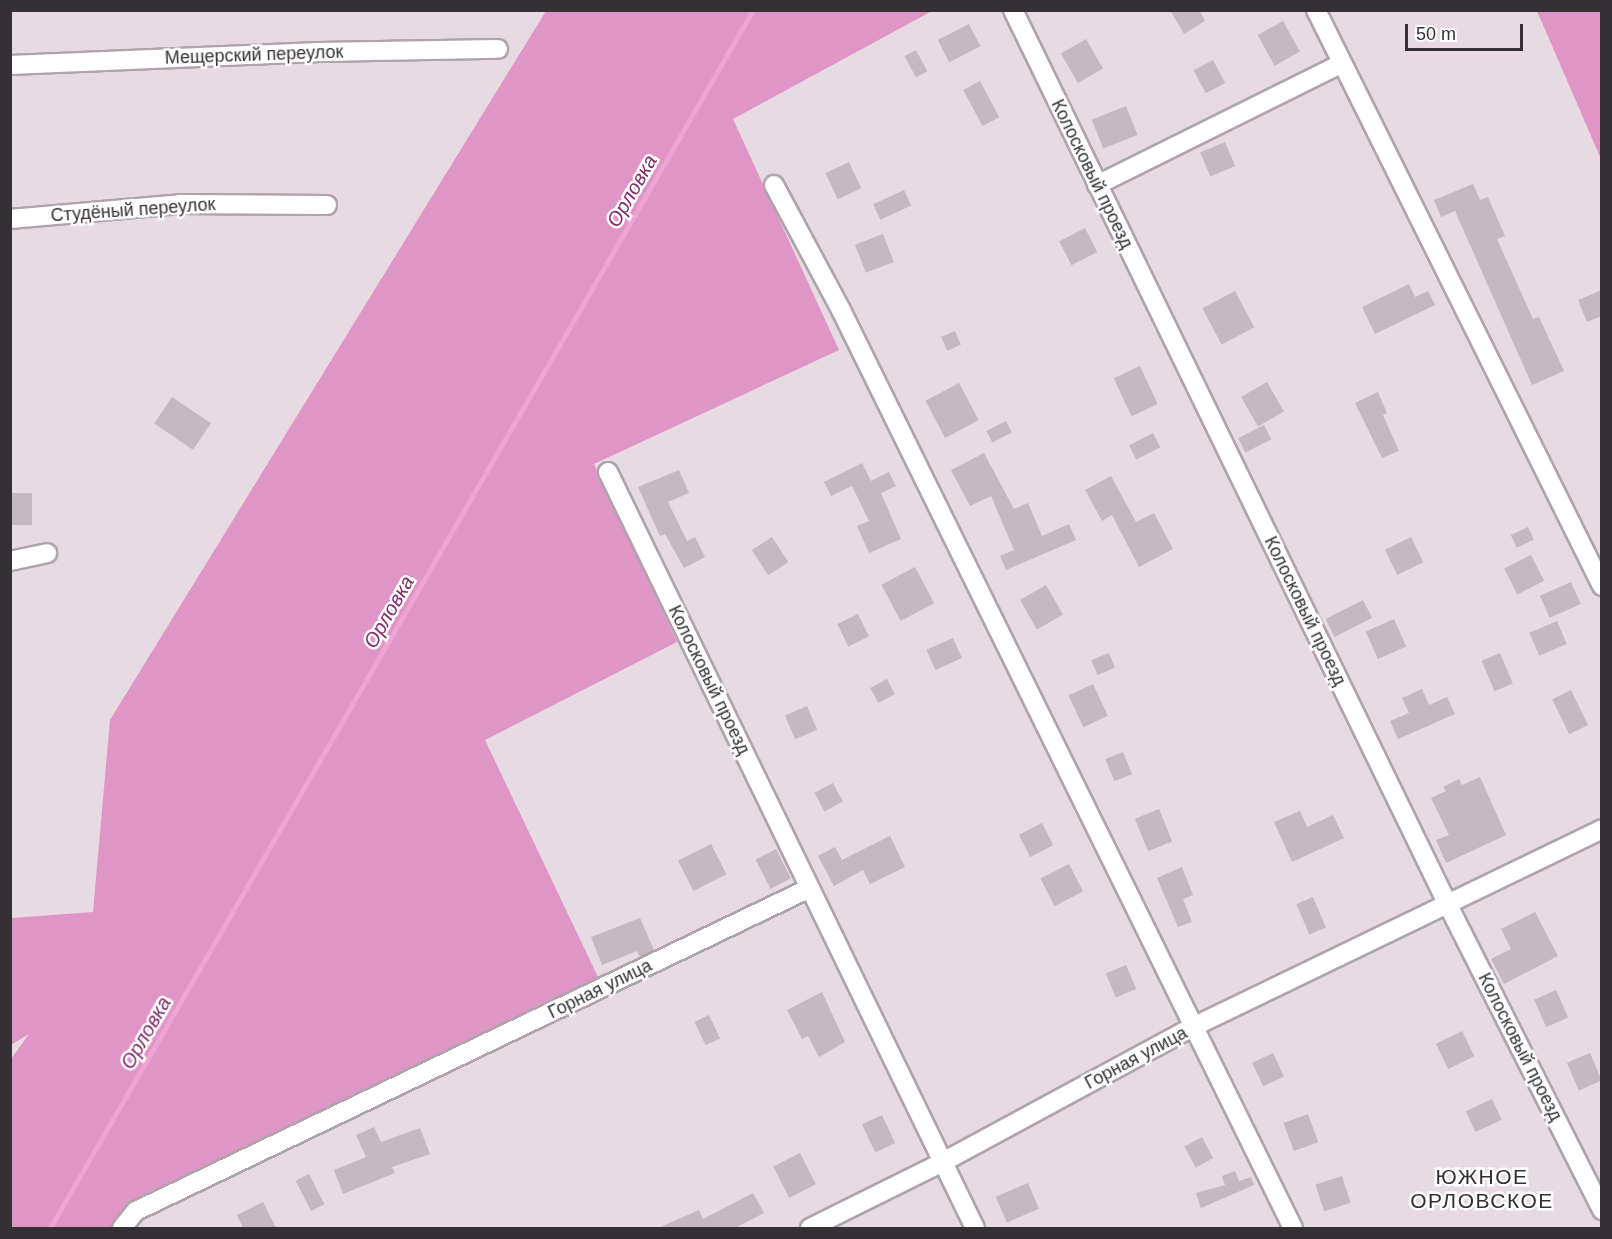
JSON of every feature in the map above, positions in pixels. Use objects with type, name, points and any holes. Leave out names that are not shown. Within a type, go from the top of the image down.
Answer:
[{"type":"street","name":"Колосковый проезд","points":[[1013,10],[1448,904],[1602,1210]]},
{"type":"street","points":[[1316,10],[1602,586]]},
{"type":"street","name":"Мещерский переулок","points":[[10,65],[319,52],[498,49]]},
{"type":"street","points":[[1097,185],[1341,64]]},
{"type":"street","points":[[774,185],[841,310],[1195,1026],[1602,829]]},
{"type":"street","name":"Студёный переулок","points":[[10,219],[180,204],[327,205]]},
{"type":"street","name":"Колосковый проезд","points":[[608,472],[810,888]]},
{"type":"street","points":[[10,561],[47,553]]},
{"type":"street","points":[[810,888],[975,1228]]},
{"type":"street","name":"Горная улица","points":[[122,1228],[136,1211],[810,888]]},
{"type":"street","name":"Горная улица","points":[[810,1228],[943,1162],[1195,1026],[1293,1228]]},
{"type":"shaded area","points":[[546,11],[932,11],[733,119],[839,350],[594,464],[677,642],[485,740],[598,977],[129,1206],[111,1228],[11,1228],[11,1059],[29,1034],[11,1045],[11,918],[93,912],[110,720]]},
{"type":"shaded area","points":[[1537,11],[1601,11],[1601,159]]},
{"type":"building","points":[[1170,10],[1199,10],[1205,21],[1184,34]]},
{"type":"building","points":[[1283,21],[1300,52],[1275,66],[1258,35]]},
{"type":"building","points":[[969,24],[980,46],[949,62],[938,40]]},
{"type":"building","points":[[1086,39],[1103,68],[1078,83],[1061,54]]},
{"type":"building","points":[[916,50],[927,71],[916,77],[905,56]]},
{"type":"building","points":[[1213,60],[1225,83],[1206,93],[1194,70]]},
{"type":"building","points":[[980,81],[999,117],[982,126],[963,90]]},
{"type":"building","points":[[1126,106],[1138,135],[1103,149],[1092,120]]},
{"type":"building","points":[[1225,142],[1235,166],[1210,176],[1200,153]]},
{"type":"building","points":[[849,162],[861,188],[838,199],[825,173]]},
{"type":"building","points":[[1473,184],[1480,200],[1488,197],[1505,236],[1497,239],[1533,319],[1539,317],[1564,371],[1532,385],[1455,211],[1441,217],[1434,200]]},
{"type":"building","points":[[904,190],[911,205],[880,220],[873,204]]},
{"type":"building","points":[[1085,228],[1097,252],[1071,265],[1059,241]]},
{"type":"building","points":[[883,234],[894,262],[866,273],[855,245]]},
{"type":"building","points":[[1409,284],[1415,297],[1428,291],[1435,305],[1375,334],[1362,307]]},
{"type":"building","points":[[1602,290],[1602,316],[1587,322],[1578,300]]},
{"type":"building","points":[[1235,291],[1254,327],[1222,345],[1202,308]]},
{"type":"building","points":[[955,331],[961,345],[947,351],[941,337]]},
{"type":"building","points":[[1140,366],[1158,404],[1131,416],[1114,378]]},
{"type":"building","points":[[1267,382],[1284,411],[1258,426],[1241,397]]},
{"type":"building","points":[[959,383],[979,420],[945,438],[925,401]]},
{"type":"building","points":[[1378,392],[1387,413],[1383,415],[1399,451],[1382,458],[1355,403]]},
{"type":"building","points":[[172,397],[211,423],[193,450],[154,424]]},
{"type":"building","points":[[1006,421],[1012,433],[992,443],[986,431]]},
{"type":"building","points":[[1264,425],[1271,439],[1245,452],[1238,438]]},
{"type":"building","points":[[1153,433],[1160,447],[1136,460],[1129,445]]},
{"type":"building","points":[[984,453],[1014,509],[1028,503],[1042,536],[1069,524],[1076,540],[1006,570],[1000,556],[1014,550],[991,496],[970,506],[951,470]]},
{"type":"building","points":[[862,463],[871,481],[889,472],[896,486],[881,493],[901,539],[869,553],[857,526],[869,521],[852,486],[831,496],[824,482]]},
{"type":"building","points":[[679,470],[689,493],[668,502],[687,541],[695,537],[705,557],[684,568],[665,534],[660,536],[638,487]]},
{"type":"building","points":[[1111,476],[1136,522],[1154,513],[1173,549],[1139,567],[1112,515],[1102,521],[1085,490]]},
{"type":"building","points":[[10,493],[32,493],[32,525],[10,525]]},
{"type":"building","points":[[1528,527],[1534,540],[1517,548],[1511,535]]},
{"type":"building","points":[[772,537],[788,562],[768,575],[752,550]]},
{"type":"building","points":[[1411,537],[1423,562],[1397,575],[1385,550]]},
{"type":"building","points":[[1531,555],[1544,581],[1517,594],[1504,569]]},
{"type":"building","points":[[915,567],[934,603],[901,621],[881,585]]},
{"type":"building","points":[[1571,582],[1581,604],[1550,618],[1540,596]]},
{"type":"building","points":[[1046,585],[1063,614],[1037,629],[1020,600]]},
{"type":"building","points":[[1363,600],[1372,618],[1335,637],[1326,619]]},
{"type":"building","points":[[858,614],[869,636],[848,647],[837,624]]},
{"type":"building","points":[[1394,619],[1406,646],[1378,659],[1366,632]]},
{"type":"building","points":[[1557,621],[1567,644],[1539,656],[1529,633]]},
{"type":"building","points":[[953,638],[962,658],[935,670],[927,650]]},
{"type":"building","points":[[1109,653],[1115,668],[1097,675],[1091,660]]},
{"type":"building","points":[[1500,653],[1513,683],[1494,691],[1482,661]]},
{"type":"building","points":[[887,679],[895,694],[878,703],[870,688]]},
{"type":"building","points":[[1093,684],[1108,716],[1083,727],[1069,695]]},
{"type":"building","points":[[1422,689],[1429,705],[1447,697],[1455,714],[1398,739],[1390,721],[1409,713],[1402,698]]},
{"type":"building","points":[[1571,690],[1588,725],[1569,734],[1552,699]]},
{"type":"building","points":[[807,706],[817,730],[795,739],[785,715]]},
{"type":"building","points":[[1123,752],[1132,774],[1114,781],[1105,759]]},
{"type":"building","points":[[1480,777],[1506,835],[1446,863],[1436,840],[1449,835],[1431,798],[1446,791],[1443,787],[1459,779],[1462,785]]},
{"type":"building","points":[[833,783],[843,802],[824,811],[814,793]]},
{"type":"building","points":[[1159,809],[1172,841],[1148,851],[1135,819]]},
{"type":"building","points":[[1300,811],[1307,827],[1333,815],[1344,838],[1292,862],[1274,822]]},
{"type":"building","points":[[1042,823],[1053,845],[1030,857],[1019,835]]},
{"type":"building","points":[[890,836],[905,867],[870,884],[863,870],[834,886],[818,856],[835,847],[842,860]]},
{"type":"building","points":[[711,844],[726,874],[693,891],[678,861]]},
{"type":"building","points":[[776,849],[791,878],[770,889],[756,859]]},
{"type":"building","points":[[1069,864],[1083,892],[1055,906],[1040,879]]},
{"type":"building","points":[[1182,867],[1193,895],[1183,899],[1192,922],[1178,927],[1157,878]]},
{"type":"building","points":[[1313,897],[1326,927],[1309,934],[1296,904]]},
{"type":"building","points":[[1535,912],[1558,956],[1504,984],[1491,959],[1511,949],[1501,929]]},
{"type":"building","points":[[640,918],[654,950],[640,957],[637,951],[602,965],[591,937]]},
{"type":"building","points":[[1126,965],[1136,989],[1116,998],[1106,974]]},
{"type":"building","points":[[1556,990],[1568,1017],[1546,1027],[1534,1000]]},
{"type":"building","points":[[822,992],[845,1042],[819,1057],[808,1036],[802,1039],[787,1010]]},
{"type":"building","points":[[709,1015],[720,1039],[705,1045],[694,1022]]},
{"type":"building","points":[[1462,1031],[1474,1056],[1448,1069],[1436,1044]]},
{"type":"building","points":[[1273,1053],[1284,1077],[1263,1086],[1252,1063]]},
{"type":"building","points":[[1590,1053],[1602,1081],[1579,1090],[1567,1063]]},
{"type":"building","points":[[1492,1099],[1502,1120],[1475,1132],[1466,1111]]},
{"type":"building","points":[[1308,1114],[1318,1142],[1294,1151],[1284,1123]]},
{"type":"building","points":[[882,1115],[895,1143],[875,1152],[862,1124]]},
{"type":"building","points":[[374,1127],[381,1142],[420,1128],[430,1154],[392,1167],[395,1173],[343,1194],[334,1170],[366,1157],[356,1135]]},
{"type":"building","points":[[1202,1137],[1213,1158],[1196,1168],[1184,1146]]},
{"type":"building","points":[[800,1153],[816,1184],[789,1198],[773,1167]]},
{"type":"building","points":[[1235,1171],[1239,1181],[1251,1177],[1254,1185],[1201,1208],[1196,1193],[1225,1185],[1222,1176]]},
{"type":"building","points":[[309,1174],[324,1204],[311,1211],[296,1181]]},
{"type":"building","points":[[1342,1176],[1351,1203],[1324,1211],[1315,1185]]},
{"type":"building","points":[[1028,1183],[1039,1209],[1007,1222],[996,1197]]},
{"type":"building","points":[[753,1193],[764,1213],[735,1228],[658,1228],[699,1210],[703,1219]]},
{"type":"building","points":[[263,1202],[276,1228],[243,1228],[237,1215]]},
{"type":"waterway","name":"Орловка","points":[[50,1228],[753,10]]},
{"type":"district","name":"ЮЖНОЕ ОРЛОВСКОЕ","points":[[1482,1189]]}]
